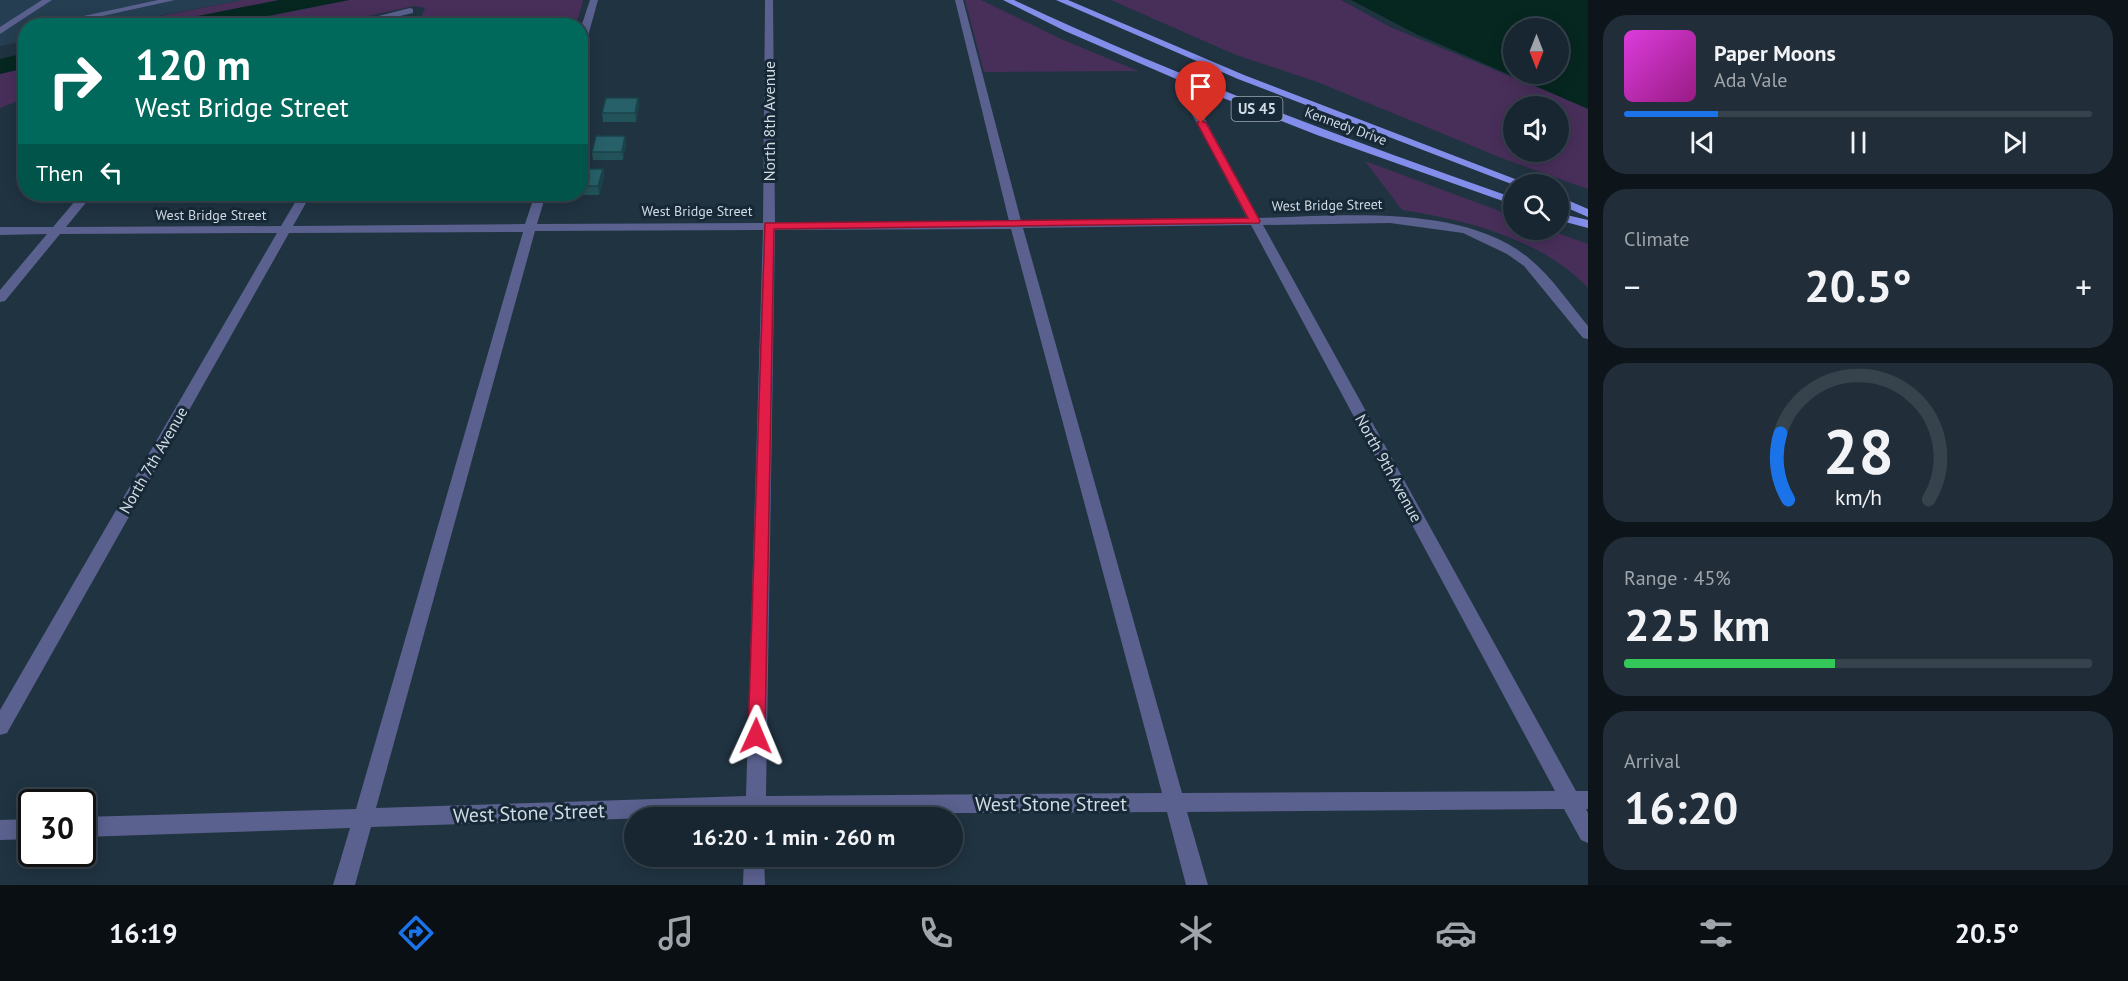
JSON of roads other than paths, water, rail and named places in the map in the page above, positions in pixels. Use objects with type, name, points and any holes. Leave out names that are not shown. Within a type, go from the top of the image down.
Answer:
[{"type":"main road","name":"Kennedy Drive","points":[[1007,0],[1139,62],[1235,100],[1503,198]]},
{"type":"main road","name":"Kennedy Drive","points":[[1060,0],[1241,77],[1503,177]]},
{"type":"main road","points":[[1569,204],[1588,213]]},
{"type":"main road","points":[[1569,219],[1588,224]]},
{"type":"street","points":[[21,18],[48,0]]},
{"type":"street","points":[[81,18],[171,0]]},
{"type":"street","points":[[588,20],[594,0]]},
{"type":"street","name":"North 8th Avenue","points":[[755,807],[769,226],[769,0]]},
{"type":"street","points":[[958,0],[1016,225],[1197,885]]},
{"type":"street","points":[[379,18],[410,11],[406,18]]},
{"type":"street","points":[[0,32],[18,20]]},
{"type":"street","points":[[0,32],[18,29]]},
{"type":"street","name":"North 9th Avenue","points":[[1191,103],[1579,800],[1588,833]]},
{"type":"street","points":[[0,298],[81,201]]},
{"type":"street","name":"North 7th Avenue","points":[[0,727],[301,201]]},
{"type":"street","points":[[344,885],[538,201]]},
{"type":"street","name":"West Bridge Street","points":[[0,231],[1016,225],[1390,219],[1466,230],[1502,246],[1528,263],[1588,335]]},
{"type":"street","name":"West Stone Street","points":[[963,807],[1579,800]]},
{"type":"street","name":"West Stone Street","points":[[96,827],[363,818],[624,813]]},
{"type":"street","points":[[0,830],[18,829]]},
{"type":"street","points":[[754,867],[754,885]]}]
